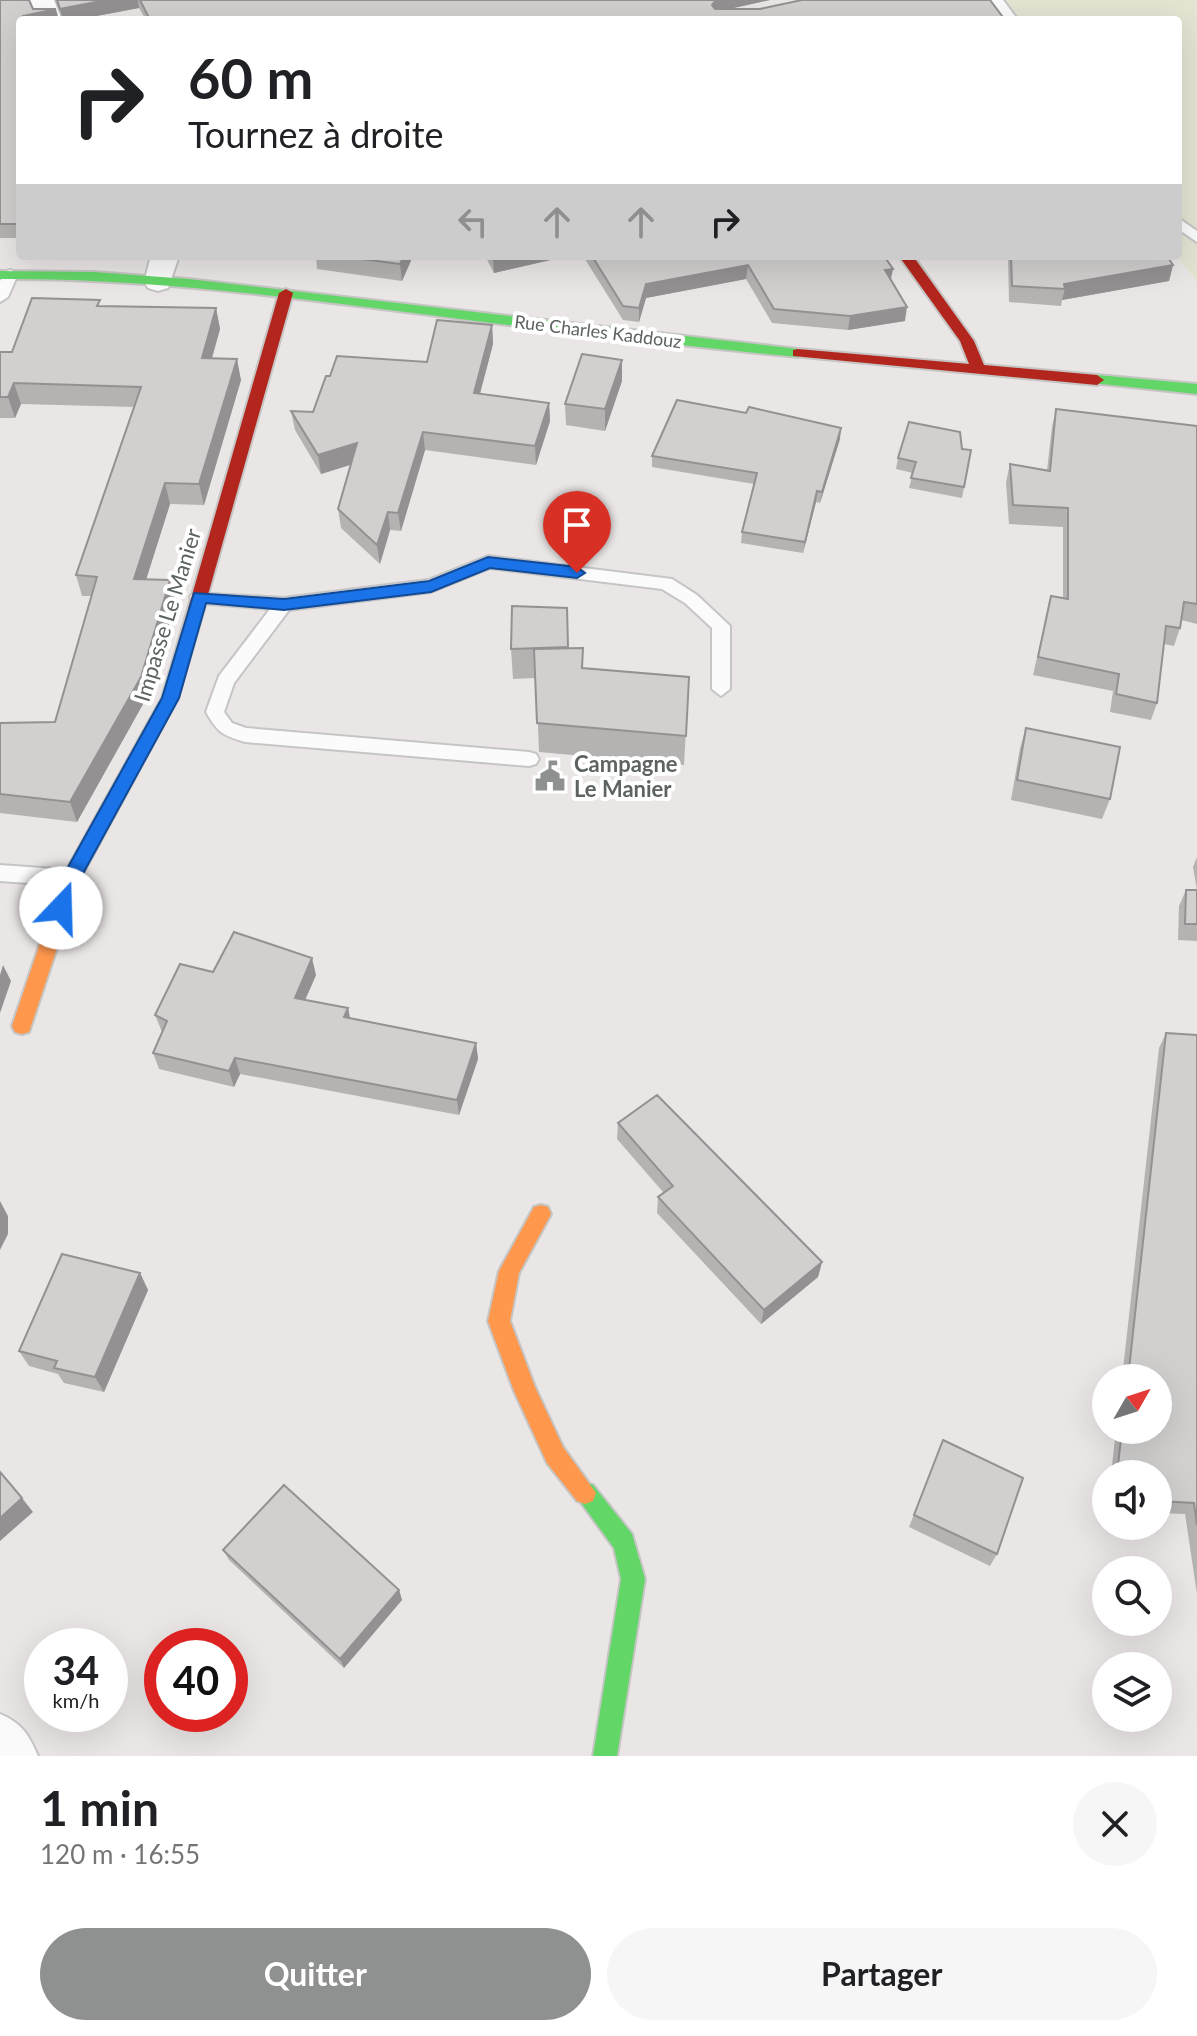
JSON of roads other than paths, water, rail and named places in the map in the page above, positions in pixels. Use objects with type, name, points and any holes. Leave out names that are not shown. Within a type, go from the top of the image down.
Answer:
[{"type":"street","points":[[909,260],[967,341],[978,368]]},
{"type":"street","name":"Rue Charles Kaddouz","points":[[5,274],[162,269],[286,293],[669,341],[1197,389]]},
{"type":"street","name":"Impasse Le Manier","points":[[22,1026],[71,878],[170,698],[286,293]]},
{"type":"street","points":[[541,1214],[509,1271],[499,1321],[525,1391],[555,1455],[624,1542],[633,1579],[605,1756]]},
{"type":"street","points":[[0,1740],[12,1756]]},
{"type":"lane","points":[[996,0],[1009,16]]},
{"type":"lane","points":[[0,297],[5,274]]},
{"type":"lane","points":[[199,597],[284,604],[431,586],[488,562],[666,583],[691,599],[721,626],[721,689]]},
{"type":"lane","points":[[284,604],[225,681],[215,712],[225,728],[245,735],[529,759]]},
{"type":"lane","points":[[0,873],[71,878]]},
{"type":"place","name":"Campagne Le Manier","points":[[550,776]]}]
